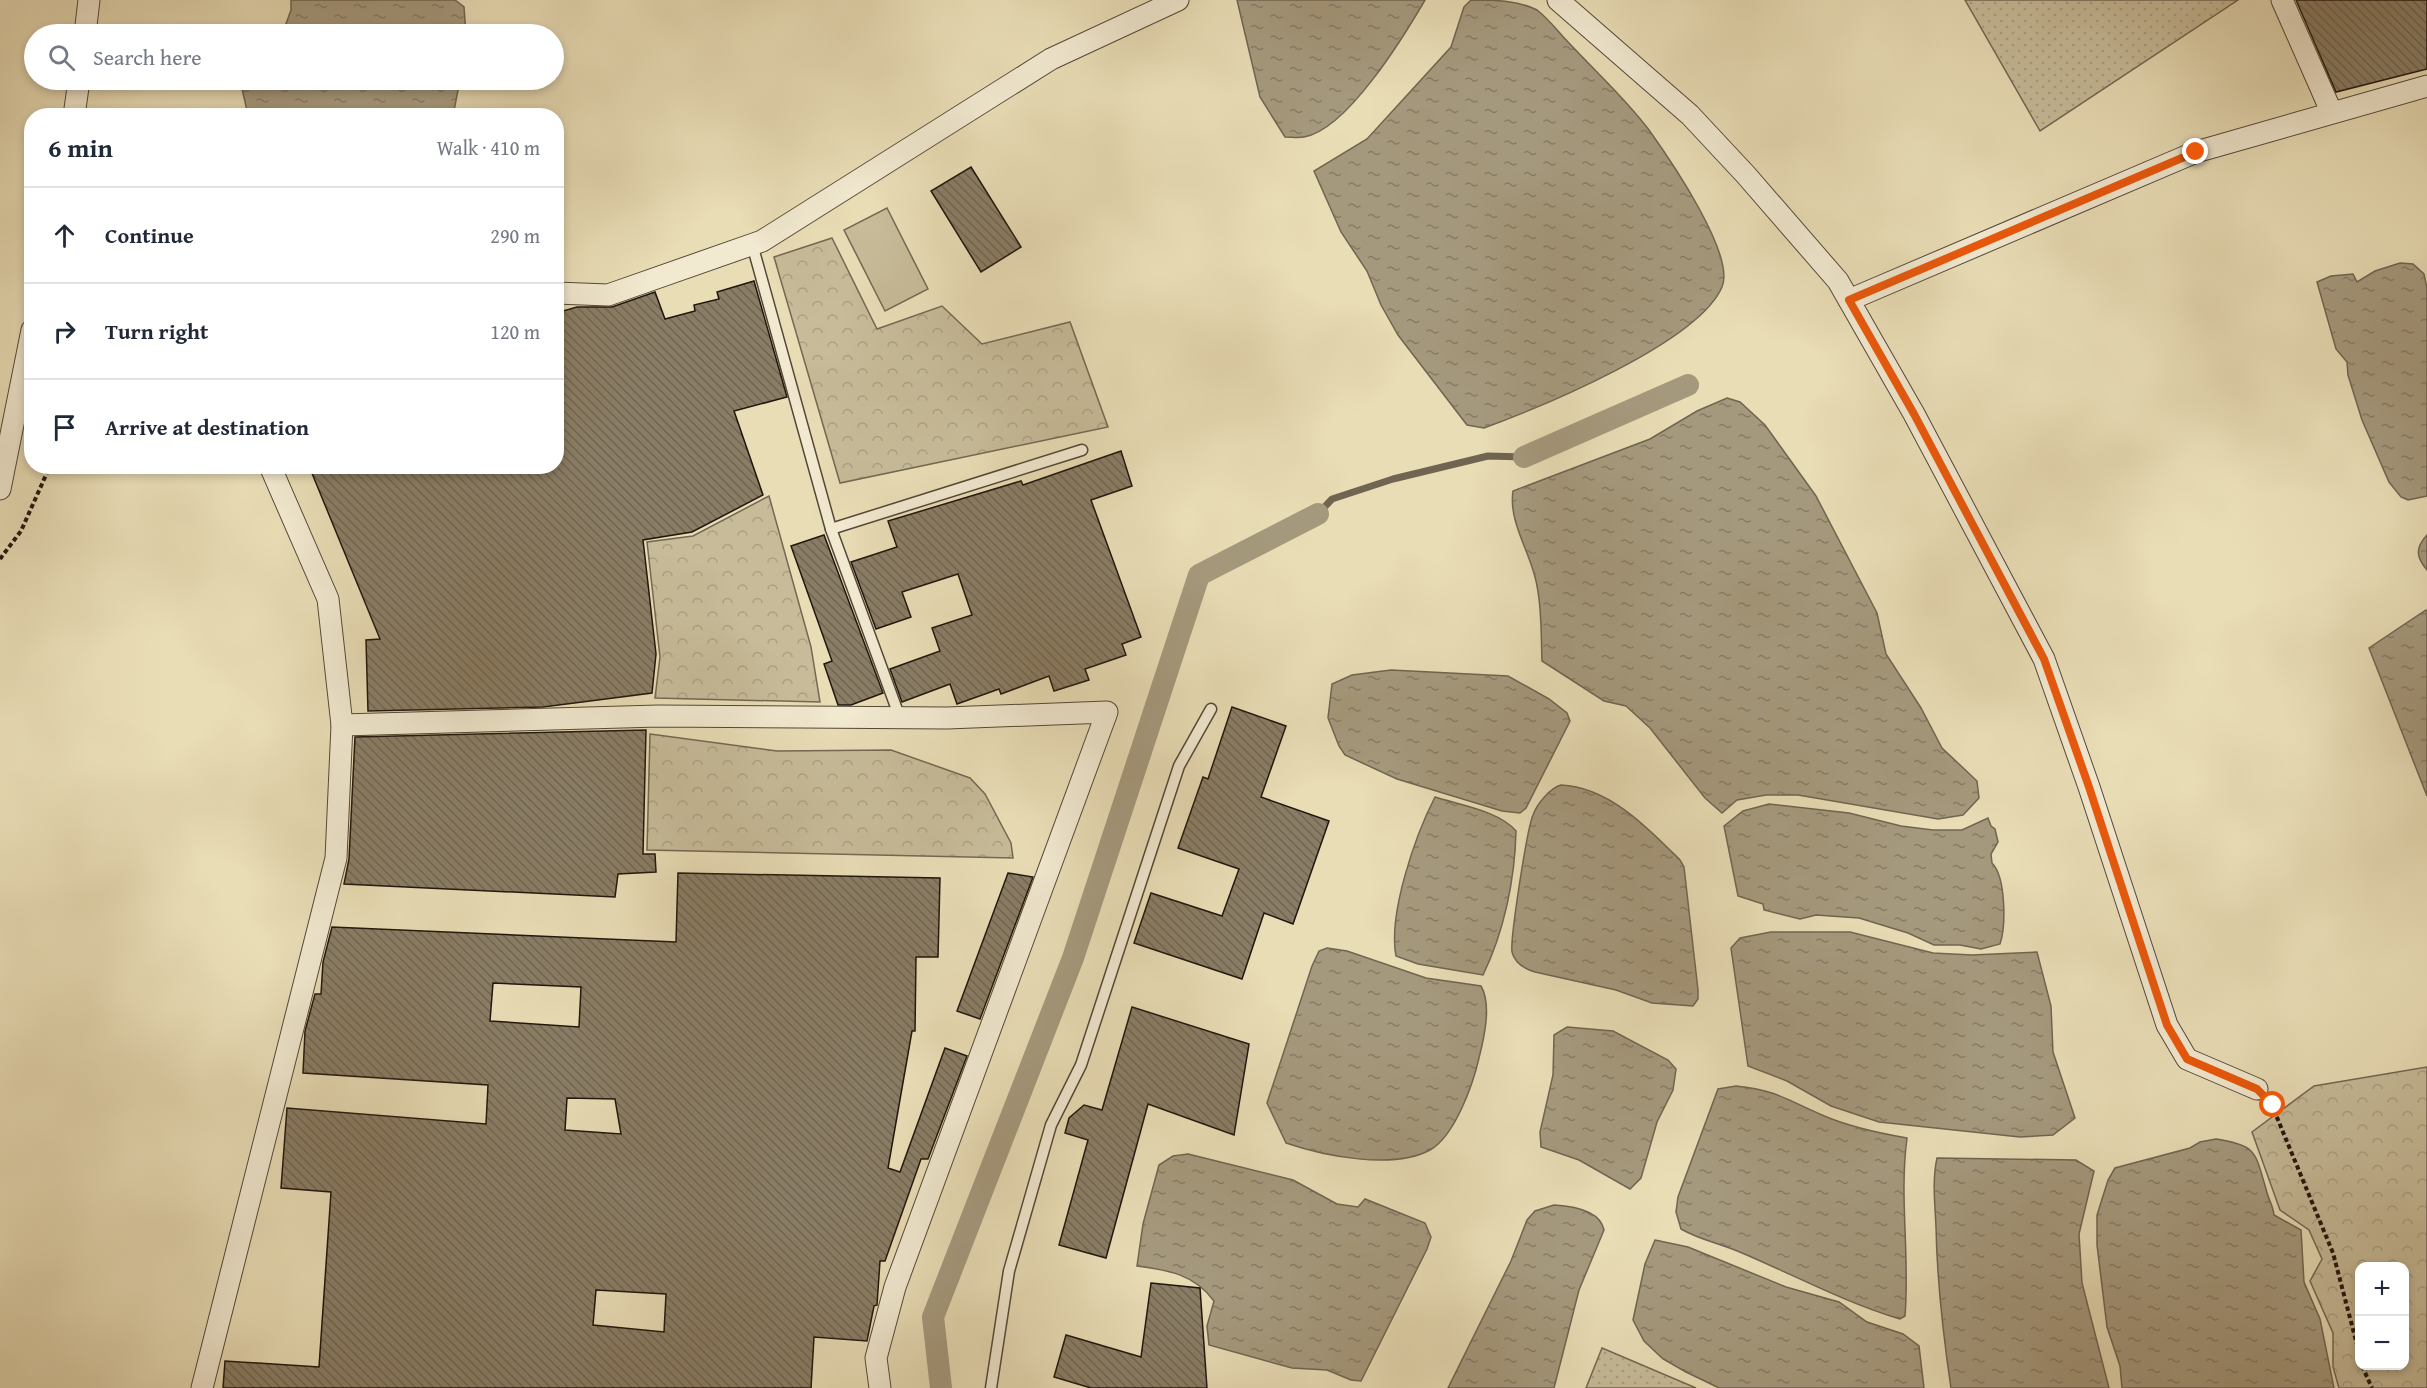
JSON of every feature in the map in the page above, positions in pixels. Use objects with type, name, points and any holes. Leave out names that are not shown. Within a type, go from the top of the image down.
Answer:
[{"type":"street","points":[[86,24],[89,0]]},
{"type":"street","points":[[564,293],[608,295],[762,241],[1051,59],[1178,0]]},
{"type":"street","points":[[1558,0],[1690,115],[1746,175],[1838,281],[1914,414],[2044,659],[2089,787],[2167,1025],[2187,1059],[2257,1089]]},
{"type":"street","points":[[2282,0],[2331,111]]},
{"type":"street","points":[[1849,300],[2196,152],[2331,111],[2427,86]]},
{"type":"street","points":[[75,108],[78,90]]},
{"type":"street","points":[[0,489],[24,370]]},
{"type":"street","points":[[202,1388],[336,858],[342,725],[328,598],[274,474]]},
{"type":"street","points":[[342,725],[658,716],[900,718],[1107,712],[895,1287],[876,1358],[880,1388]]},
{"type":"lane","points":[[752,244],[831,528],[900,718]]},
{"type":"lane","points":[[831,528],[1082,450]]},
{"type":"lane","points":[[991,1388],[1010,1271],[1051,1125],[1081,1065],[1179,766],[1211,709]]},
{"type":"path","points":[[0,559],[21,531],[46,474]]},
{"type":"path","points":[[2257,1089],[2273,1105],[2333,1253],[2355,1337]]},
{"type":"path","points":[[2364,1370],[2372,1388]]},
{"type":"green space","points":[[1965,0],[2238,0],[2040,131]]},
{"type":"green space","points":[[887,208],[928,289],[885,311],[844,230]]},
{"type":"green space","points":[[832,238],[877,329],[942,306],[982,344],[1070,322],[1108,427],[840,483],[774,257]]},
{"type":"green space","points":[[769,496],[811,647],[820,702],[655,698],[660,657],[647,542],[693,536]]},
{"type":"green space","points":[[650,734],[777,751],[891,750],[970,778],[985,794],[1011,843],[1013,858],[647,850]]},
{"type":"green space","points":[[2427,1067],[2427,1388],[2339,1388],[2333,1367],[2333,1333],[2310,1281],[2322,1259],[2309,1230],[2280,1210],[2252,1132],[2314,1086]]},
{"type":"green space","points":[[1602,1348],[1696,1388],[1586,1388]]},
{"type":"water","points":[[291,0],[455,0],[464,7],[465,24],[286,24],[291,10]]},
{"type":"water","points":[[1237,0],[1425,0],[1373,79],[1338,118],[1321,131],[1304,137],[1285,137],[1260,97]]},
{"type":"water","points":[[1471,0],[1514,2],[1537,10],[1620,96],[1649,130],[1685,184],[1710,231],[1724,272],[1722,287],[1707,308],[1683,330],[1651,351],[1578,389],[1484,428],[1467,425],[1398,335],[1381,305],[1367,271],[1341,232],[1314,171],[1367,139],[1451,47],[1464,7]]},
{"type":"water","points":[[242,90],[458,90],[455,108],[246,108]]},
{"type":"water","points":[[2400,263],[2413,264],[2424,274],[2427,288],[2427,496],[2408,500],[2401,497],[2389,482],[2362,420],[2348,375],[2347,362],[2336,349],[2317,282],[2331,276],[2353,274],[2357,282],[2375,271]]},
{"type":"water","points":[[1727,398],[1740,402],[1765,425],[1816,496],[1877,613],[1886,654],[1921,708],[1942,748],[1977,781],[1979,798],[1963,815],[1938,819],[1798,795],[1766,795],[1737,800],[1722,813],[1705,798],[1650,728],[1626,706],[1604,701],[1542,661],[1539,595],[1514,515],[1513,491],[1650,439],[1697,411]]},
{"type":"water","points":[[2427,535],[2427,570],[2418,552],[2420,544]]},
{"type":"water","points":[[2427,611],[2427,796],[2369,648]]},
{"type":"water","points":[[1391,670],[1508,676],[1549,699],[1567,713],[1570,721],[1526,808],[1520,813],[1502,811],[1397,779],[1345,755],[1328,718],[1332,684],[1352,675]]},
{"type":"water","points":[[1561,785],[1579,787],[1595,793],[1627,811],[1680,860],[1684,867],[1698,990],[1698,999],[1693,1006],[1652,1003],[1616,990],[1535,972],[1524,968],[1515,960],[1512,943],[1530,824],[1541,801],[1553,789]]},
{"type":"water","points":[[1435,797],[1500,818],[1516,831],[1507,905],[1497,941],[1483,975],[1418,964],[1396,956],[1396,919],[1405,875],[1419,832]]},
{"type":"water","points":[[1769,804],[1849,813],[1901,826],[1933,830],[1962,830],[1988,818],[1995,829],[1998,842],[1991,854],[1992,863],[2000,879],[2004,902],[2000,944],[1981,949],[1960,945],[1934,945],[1908,933],[1859,918],[1816,915],[1800,919],[1764,910],[1763,904],[1738,896],[1724,826],[1743,811]]},
{"type":"water","points":[[1771,932],[1850,932],[1933,953],[1972,955],[2037,952],[2051,1006],[2053,1052],[2075,1118],[2053,1135],[2020,1137],[1879,1122],[1831,1106],[1787,1081],[1748,1066],[1731,948],[1740,938]]},
{"type":"water","points":[[1327,948],[1347,951],[1426,978],[1481,986],[1487,1012],[1481,1050],[1472,1081],[1455,1122],[1439,1143],[1430,1150],[1415,1156],[1378,1160],[1339,1156],[1286,1143],[1267,1103],[1312,966],[1319,951]]},
{"type":"water","points":[[1567,1027],[1613,1031],[1668,1060],[1676,1069],[1673,1090],[1657,1122],[1641,1178],[1630,1189],[1579,1160],[1541,1147],[1540,1132],[1553,1075],[1554,1035]]},
{"type":"water","points":[[1736,1086],[1772,1093],[1853,1126],[1907,1138],[1904,1183],[1905,1316],[1900,1319],[1860,1305],[1681,1229],[1676,1212],[1678,1197],[1718,1089]]},
{"type":"water","points":[[2216,1139],[2240,1144],[2252,1152],[2259,1166],[2274,1215],[2301,1230],[2304,1282],[2320,1319],[2334,1388],[2122,1388],[2120,1366],[2107,1327],[2097,1245],[2097,1215],[2108,1180],[2115,1168]]},
{"type":"water","points":[[1188,1154],[1293,1180],[1337,1204],[1358,1207],[1365,1199],[1425,1223],[1431,1237],[1427,1249],[1361,1381],[1351,1380],[1327,1370],[1292,1368],[1209,1345],[1207,1326],[1214,1301],[1206,1292],[1180,1275],[1137,1266],[1143,1224],[1159,1165],[1173,1156]]},
{"type":"water","points":[[1937,1158],[2076,1160],[2094,1171],[2079,1234],[2082,1283],[2109,1388],[1951,1388],[1938,1267],[1934,1192]]},
{"type":"water","points":[[1554,1205],[1584,1210],[1597,1218],[1604,1230],[1579,1290],[1554,1388],[1448,1388],[1511,1261],[1527,1220],[1535,1211]]},
{"type":"water","points":[[1655,1240],[1688,1247],[1786,1287],[1839,1302],[1867,1322],[1903,1334],[1919,1346],[1924,1388],[1719,1388],[1686,1372],[1663,1359],[1644,1341],[1633,1320],[1645,1264]]},
{"type":"building","points":[[2296,0],[2427,0],[2427,69],[2336,92]]},
{"type":"building","points":[[971,167],[1021,247],[981,272],[931,191]]},
{"type":"building","points":[[754,281],[787,397],[734,411],[763,495],[692,532],[643,540],[656,654],[652,693],[543,707],[368,711],[366,640],[380,639],[312,474],[564,474],[564,311],[577,307],[612,307],[655,292],[665,319],[695,311],[694,305],[719,299],[717,292]]},
{"type":"building","points":[[1121,451],[1132,486],[1091,500],[1141,637],[1122,644],[1126,655],[1085,669],[1089,680],[1054,691],[1049,676],[1001,694],[999,689],[957,704],[950,684],[902,702],[890,669],[940,651],[932,628],[972,615],[958,574],[902,592],[911,617],[876,629],[851,562],[897,547],[888,521],[1021,481],[1023,485]]},
{"type":"building","points":[[824,535],[883,693],[851,705],[838,705],[824,664],[832,661],[791,546]]},
{"type":"building","points":[[1232,707],[1286,726],[1261,797],[1329,821],[1293,924],[1264,913],[1242,979],[1134,943],[1151,893],[1222,916],[1239,869],[1178,848],[1203,777],[1208,779]]},
{"type":"building","points":[[646,730],[643,854],[655,854],[656,872],[618,874],[615,897],[344,884],[349,859],[355,737]]},
{"type":"building","points":[[678,873],[940,878],[938,957],[916,957],[915,1031],[912,1031],[888,1168],[900,1172],[945,1048],[967,1056],[928,1159],[921,1159],[885,1261],[880,1261],[877,1305],[874,1306],[867,1341],[814,1337],[811,1388],[223,1388],[225,1361],[319,1367],[331,1192],[281,1188],[287,1108],[486,1124],[488,1085],[303,1073],[305,1031],[315,994],[321,994],[323,962],[332,927],[676,942]],"holes":[[[493,983],[581,987],[579,1027],[490,1021]],[[567,1098],[615,1099],[621,1134],[565,1130]],[[596,1290],[666,1294],[664,1332],[593,1325]]]},
{"type":"building","points":[[1008,873],[1033,877],[980,1019],[957,1011]]},
{"type":"building","points":[[1132,1007],[1249,1044],[1234,1135],[1148,1104],[1106,1258],[1059,1245],[1088,1140],[1065,1133],[1069,1118],[1084,1105],[1102,1110]]},
{"type":"building","points":[[1151,1283],[1200,1288],[1207,1388],[1091,1388],[1054,1377],[1066,1335],[1141,1357]]},
{"type":"waterway","points":[[1524,457],[1688,385]]},
{"type":"waterway","points":[[1318,514],[1332,499],[1393,479],[1488,456],[1524,457]]},
{"type":"waterway","points":[[941,1388],[933,1317],[1073,958],[1199,575],[1318,514]]},
{"type":"route","points":[[2196,152],[1849,300],[1914,414],[2044,659],[2089,787],[2167,1025],[2187,1059],[2257,1089],[2273,1105]]}]
